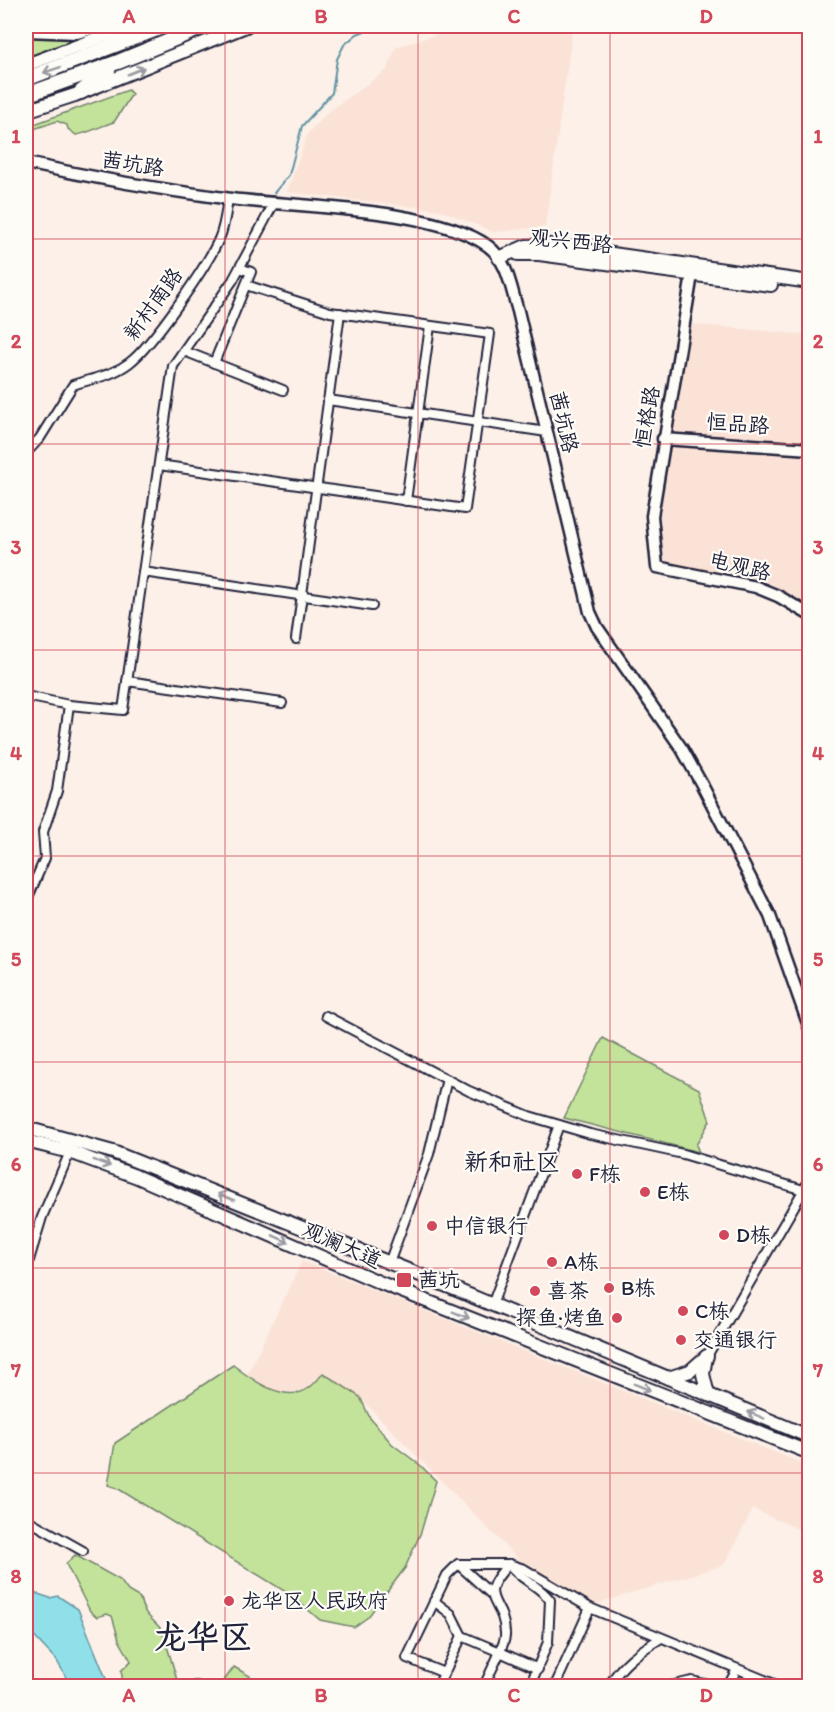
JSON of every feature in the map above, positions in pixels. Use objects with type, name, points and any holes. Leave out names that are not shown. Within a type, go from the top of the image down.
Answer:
[{"type":"highway","points":[[26,79],[165,26]]},
{"type":"highway","points":[[26,95],[118,62],[206,26]]},
{"type":"highway","points":[[81,92],[118,62]]},
{"type":"main road","points":[[26,65],[131,26]]},
{"type":"main road","points":[[26,111],[81,92],[246,26]]},
{"type":"main road","name":"观兴西路","points":[[499,258],[526,246],[549,245],[810,282]]},
{"type":"main road","name":"观兴西路","points":[[499,258],[531,253],[810,290]]},
{"type":"main road","name":"观澜大道","points":[[26,1128],[113,1152],[492,1305],[810,1437]]},
{"type":"main road","name":"观澜大道","points":[[26,1141],[70,1152],[135,1176],[381,1283],[810,1453]]},
{"type":"main road","points":[[668,1378],[690,1371],[707,1356]]},
{"type":"main road","points":[[707,1356],[703,1374],[708,1395]]},
{"type":"street","points":[[26,32],[77,33],[102,26]]},
{"type":"street","name":"茜坑路","points":[[26,163],[228,198],[440,224],[473,236],[499,258],[518,311],[590,612],[597,627],[682,749],[701,783],[770,916],[810,1029]]},
{"type":"street","name":"新村南路","points":[[26,453],[40,438],[73,385],[113,373],[131,362],[152,340],[213,250],[223,228],[228,198]]},
{"type":"street","points":[[26,696],[69,705],[123,710],[173,366],[233,280],[274,203]]},
{"type":"street","points":[[214,363],[251,272],[240,268]]},
{"type":"street","name":"恒格路","points":[[657,567],[652,516],[663,438],[692,275]]},
{"type":"street","points":[[159,465],[465,509],[490,334],[340,313],[246,285]]},
{"type":"street","points":[[296,639],[340,313]]},
{"type":"street","points":[[406,501],[430,326]]},
{"type":"street","points":[[184,351],[283,390]]},
{"type":"street","points":[[328,400],[547,432]]},
{"type":"street","name":"恒品路","points":[[663,438],[810,449]]},
{"type":"street","name":"电观路","points":[[657,567],[756,587],[778,596],[810,615]]},
{"type":"street","points":[[143,572],[372,606]]},
{"type":"street","points":[[127,681],[282,703]]},
{"type":"street","points":[[26,902],[45,858],[43,832],[57,791],[69,705]]},
{"type":"street","points":[[326,1016],[447,1079],[509,1108],[559,1125],[683,1154],[806,1191]]},
{"type":"street","points":[[389,1263],[429,1154],[447,1079]]},
{"type":"street","points":[[492,1305],[559,1125]]},
{"type":"street","points":[[26,1270],[42,1217],[70,1152]]},
{"type":"street","points":[[707,1356],[806,1191],[810,1179]]},
{"type":"street","points":[[26,1519],[82,1551]]},
{"type":"street","points":[[458,1564],[491,1594],[503,1621],[506,1635],[484,1686]]},
{"type":"street","points":[[444,1673],[407,1658],[447,1575],[458,1564],[509,1564],[524,1569],[590,1608],[778,1686]]},
{"type":"street","points":[[491,1594],[493,1584],[509,1564]]},
{"type":"street","points":[[509,1564],[516,1574],[542,1589],[550,1600],[548,1642],[530,1686]]},
{"type":"street","points":[[435,1600],[451,1614],[462,1636],[538,1669]]},
{"type":"street","points":[[555,1686],[590,1608]]},
{"type":"street","points":[[438,1686],[462,1636]]},
{"type":"street","points":[[609,1686],[615,1674],[631,1658],[661,1638]]},
{"type":"street","points":[[728,1686],[737,1669]]},
{"type":"street","points":[[670,1686],[692,1681],[714,1686]]},
{"type":"shaded area","points":[[465,26],[573,26],[545,227],[494,232],[440,210],[287,192],[308,133],[328,112],[387,70],[396,47]]},
{"type":"shaded area","points":[[690,324],[809,335],[809,609],[773,585],[661,562],[655,533]]},
{"type":"shaded area","points":[[302,1261],[809,1466],[809,1534],[753,1509],[724,1565],[592,1605],[524,1565],[359,1397],[323,1373],[309,1389],[285,1393],[259,1385],[247,1375]]},
{"type":"green space","points":[[180,26],[190,26],[92,66],[26,89],[26,85]]},
{"type":"green space","points":[[94,33],[91,35],[26,59],[26,35]]},
{"type":"green space","points":[[128,90],[132,94],[114,122],[76,135],[68,129],[67,125],[57,121],[31,130],[27,150],[30,154],[26,153],[26,127]]},
{"type":"green space","points":[[603,1038],[699,1089],[710,1121],[696,1145],[699,1152],[564,1118]]},
{"type":"green space","points":[[233,1365],[259,1383],[291,1394],[310,1387],[323,1373],[360,1397],[370,1418],[392,1444],[420,1465],[436,1481],[421,1532],[405,1568],[368,1617],[354,1627],[320,1620],[291,1595],[117,1488],[108,1485],[115,1443]]},
{"type":"green space","points":[[75,1555],[120,1580],[128,1591],[140,1598],[145,1612],[161,1629],[178,1686],[124,1686],[121,1671],[131,1661],[119,1640],[112,1616],[107,1614],[97,1617],[90,1611],[66,1564]]},
{"type":"green space","points":[[234,1667],[267,1686],[220,1686]]},
{"type":"water","points":[[26,1590],[50,1598],[58,1596],[78,1609],[109,1686],[71,1686],[57,1661],[26,1628]]},
{"type":"waterway","points":[[274,193],[289,175],[302,126],[332,93],[337,59],[344,45],[357,34],[377,26]]},
{"type":"place","name":"F栋","points":[[577,1174]]},
{"type":"place","name":"E栋","points":[[645,1192]]},
{"type":"place","name":"中信银行","points":[[432,1226]]},
{"type":"place","name":"D栋","points":[[724,1235]]},
{"type":"place","name":"A栋","points":[[552,1262]]},
{"type":"place","name":"茜坑","points":[[404,1280]]},
{"type":"place","name":"B栋","points":[[609,1288]]},
{"type":"place","name":"喜茶","points":[[535,1291]]},
{"type":"place","name":"C栋","points":[[683,1311]]},
{"type":"place","name":"探鱼·烤鱼","points":[[617,1318]]},
{"type":"place","name":"交通银行","points":[[681,1340]]},
{"type":"place","name":"龙华区人民政府","points":[[229,1601]]},
{"type":"district","name":"新和社区","points":[[512,1162]]},
{"type":"district","name":"龙华区","points":[[203,1636]]}]
